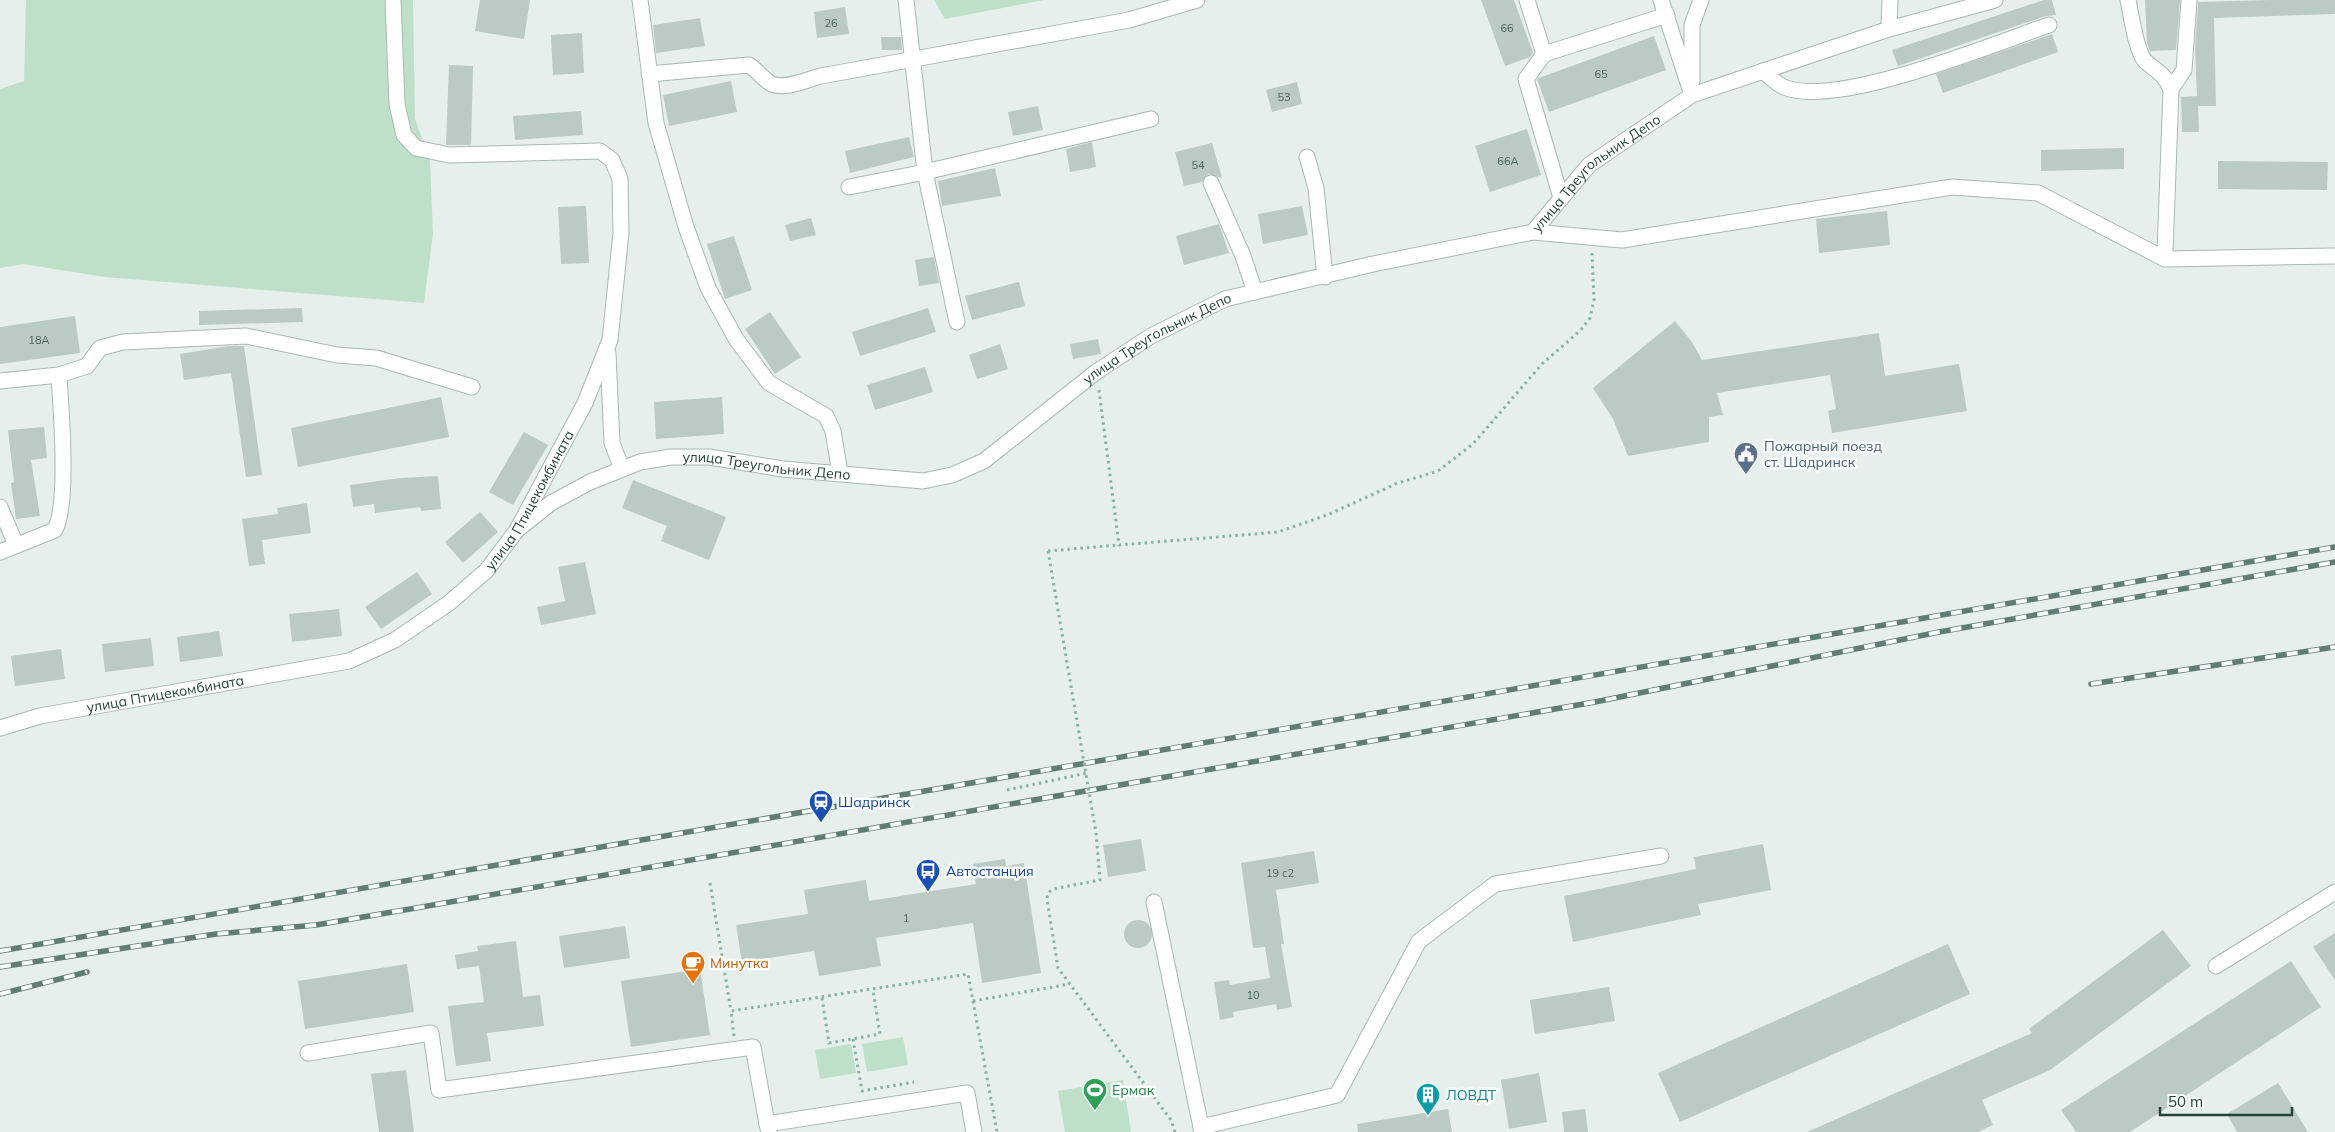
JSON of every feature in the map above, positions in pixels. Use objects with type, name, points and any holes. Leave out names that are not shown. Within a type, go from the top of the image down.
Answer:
[{"type":"street","name":"улица Птицекомбината","points":[[0,728],[40,716],[349,661],[395,640],[449,603],[486,571],[517,530],[585,403],[608,346],[622,233],[620,179],[612,160],[600,151],[449,155],[416,148],[404,135],[397,104],[393,0]]},
{"type":"street","points":[[640,0],[656,123],[686,227],[708,288],[736,339],[769,383],[826,416],[833,431],[840,473]]},
{"type":"street","points":[[906,0],[925,172],[957,322]]},
{"type":"street","points":[[649,74],[749,65],[771,84],[784,86],[821,76],[1129,20],[1197,0]]},
{"type":"street","points":[[1527,0],[1544,54]]},
{"type":"street","points":[[1662,0],[1692,95]]},
{"type":"street","points":[[1692,95],[1692,25],[1701,0]]},
{"type":"street","points":[[1889,29],[1890,0]]},
{"type":"street","name":"улица Треугольник Депо","points":[[517,530],[551,503],[590,482],[640,462],[671,457],[710,457],[783,468],[923,481],[952,475],[984,461],[1096,372],[1151,336],[1225,299],[1325,277],[1373,264],[1532,232],[1589,165],[1692,95],[1889,29],[1995,0]]},
{"type":"street","points":[[2128,0],[2139,52],[2145,60],[2165,76],[2171,89],[2165,253]]},
{"type":"street","points":[[2171,89],[2184,70],[2189,0]]},
{"type":"street","points":[[1561,198],[1526,79],[1544,54],[1667,15]]},
{"type":"street","points":[[1763,71],[1783,87],[1804,92],[1861,87],[2049,25]]},
{"type":"street","points":[[849,187],[925,172],[1152,119]]},
{"type":"street","points":[[1307,157],[1316,188],[1325,277]]},
{"type":"street","points":[[1212,183],[1243,256],[1255,292]]},
{"type":"street","points":[[1532,232],[1622,240],[1952,187],[2038,193],[2165,259],[2335,256]]},
{"type":"street","points":[[0,381],[59,375],[87,366],[100,348],[123,342],[246,336],[337,355],[376,358],[472,387]]},
{"type":"street","points":[[608,346],[612,443],[622,468]]},
{"type":"street","points":[[0,552],[55,530],[60,519],[62,454],[59,375]]},
{"type":"street","points":[[0,507],[16,545]]},
{"type":"street","points":[[1154,902],[1202,1129],[1337,1095],[1420,941],[1496,884],[1661,856]]},
{"type":"street","points":[[2216,966],[2335,892]]},
{"type":"street","points":[[308,1053],[431,1033],[439,1090],[753,1047],[768,1128],[967,1093],[974,1132]]},
{"type":"path","points":[[1175,1132],[1171,1120],[1058,968],[1047,899],[1048,893],[1053,889],[1100,880],[1096,833],[1087,773],[1048,551],[1278,532],[1327,515],[1398,483],[1438,471],[1473,444],[1542,364],[1581,330],[1590,318],[1594,300],[1592,237]]},
{"type":"path","points":[[1096,372],[1119,545]]},
{"type":"path","points":[[1007,790],[1087,773]]},
{"type":"path","points":[[710,883],[736,1050]]},
{"type":"path","points":[[731,1011],[968,974],[997,1132]]},
{"type":"path","points":[[972,1001],[1070,984]]},
{"type":"path","points":[[822,998],[830,1042],[853,1039],[880,1034],[873,990]]},
{"type":"path","points":[[853,1039],[862,1091],[914,1082]]},
{"type":"green space","points":[[26,0],[413,0],[415,119],[430,160],[433,234],[424,303],[105,277],[23,264],[0,268],[0,89],[24,81]]},
{"type":"green space","points":[[934,0],[1044,0],[945,19]]},
{"type":"green space","points":[[903,1037],[908,1065],[867,1072],[862,1044]]},
{"type":"green space","points":[[851,1044],[856,1073],[820,1079],[815,1050]]},
{"type":"green space","name":"Ермак","points":[[1123,1080],[1131,1132],[1065,1132],[1058,1091]]},
{"type":"building","points":[[480,0],[530,0],[524,39],[475,31]]},
{"type":"building","points":[[1481,0],[1514,0],[1533,53],[1530,57],[1505,66]]},
{"type":"building","points":[[2044,0],[2052,0],[2056,15],[2046,16],[1898,66],[1892,50]]},
{"type":"building","points":[[2145,0],[2180,0],[2176,50],[2150,51],[2147,43]]},
{"type":"building","points":[[2335,0],[2335,14],[2214,18],[2216,106],[2198,106],[2199,132],[2182,132],[2181,97],[2197,96],[2195,49],[2198,2]]},
{"type":"building","points":[[845,7],[849,34],[817,38],[814,12]]},
{"type":"building","points":[[700,18],[705,46],[656,53],[653,25]]},
{"type":"building","points":[[582,33],[584,73],[553,75],[551,35]]},
{"type":"building","points":[[2052,34],[2058,52],[1943,93],[1936,74]]},
{"type":"building","points":[[1654,36],[1666,70],[1549,112],[1537,79]]},
{"type":"building","points":[[881,37],[901,37],[902,50],[882,50]]},
{"type":"building","points":[[449,65],[473,66],[471,145],[446,145]]},
{"type":"building","points":[[731,81],[737,112],[669,126],[663,95]]},
{"type":"building","points":[[1297,82],[1302,104],[1272,112],[1266,90]]},
{"type":"building","points":[[1038,106],[1043,130],[1013,136],[1008,112]]},
{"type":"building","points":[[581,111],[583,135],[515,140],[513,116]]},
{"type":"building","points":[[1527,129],[1541,175],[1490,192],[1475,146]]},
{"type":"building","points":[[909,137],[914,157],[850,173],[845,151]]},
{"type":"building","points":[[1092,142],[1096,167],[1070,172],[1066,149]]},
{"type":"building","points":[[1212,143],[1222,178],[1208,174],[1202,182],[1184,186],[1175,152]]},
{"type":"building","points":[[2124,148],[2124,169],[2041,171],[2041,150]]},
{"type":"building","points":[[2218,161],[2328,162],[2327,190],[2218,189]]},
{"type":"building","points":[[995,168],[1001,196],[942,206],[938,181]]},
{"type":"building","points":[[586,206],[589,263],[561,264],[558,207]]},
{"type":"building","points":[[1302,206],[1308,235],[1263,244],[1258,214]]},
{"type":"building","points":[[1887,211],[1890,245],[1819,253],[1816,219]]},
{"type":"building","points":[[811,218],[816,235],[790,241],[785,225]]},
{"type":"building","points":[[1219,224],[1229,253],[1184,265],[1176,236]]},
{"type":"building","points":[[734,236],[752,290],[725,299],[707,244]]},
{"type":"building","points":[[934,257],[939,283],[919,286],[915,260]]},
{"type":"building","points":[[1019,282],[1025,306],[972,320],[965,296]]},
{"type":"building","points":[[302,308],[303,322],[199,325],[199,311]]},
{"type":"building","points":[[928,308],[936,332],[860,356],[852,332]]},
{"type":"building","points":[[770,312],[801,357],[775,374],[745,329]]},
{"type":"building","points":[[75,316],[80,353],[0,364],[0,327]]},
{"type":"building","points":[[1675,321],[1692,342],[1702,360],[1879,333],[1885,376],[1959,364],[1967,411],[1832,433],[1828,411],[1836,409],[1830,375],[1717,393],[1723,415],[1709,417],[1709,442],[1628,456],[1613,419],[1593,388]]},
{"type":"building","points":[[1098,339],[1101,354],[1073,359],[1070,344]]},
{"type":"building","points":[[1000,344],[1008,369],[977,379],[969,355]]},
{"type":"building","points":[[229,346],[244,346],[262,475],[246,477],[231,373],[184,380],[180,354]]},
{"type":"building","points":[[925,367],[933,392],[875,410],[867,385]]},
{"type":"building","points":[[441,397],[449,437],[298,467],[291,428]]},
{"type":"building","points":[[722,397],[724,434],[656,439],[654,402]]},
{"type":"building","points":[[44,427],[47,458],[31,460],[40,516],[16,519],[11,483],[14,482],[8,430]]},
{"type":"building","points":[[524,432],[548,445],[513,505],[489,492]]},
{"type":"building","points":[[438,476],[441,509],[421,511],[420,507],[375,513],[374,504],[353,507],[350,485],[400,478]]},
{"type":"building","points":[[633,480],[726,517],[709,560],[661,541],[667,526],[622,508]]},
{"type":"building","points":[[307,503],[311,533],[262,540],[265,564],[249,566],[242,519],[278,514],[277,508]]},
{"type":"building","points":[[480,512],[498,532],[463,563],[445,542]]},
{"type":"building","points":[[585,562],[596,614],[541,625],[537,607],[565,601],[558,567]]},
{"type":"building","points":[[417,572],[432,594],[381,629],[365,607]]},
{"type":"building","points":[[339,609],[342,636],[292,642],[289,614]]},
{"type":"building","points":[[219,631],[223,656],[180,662],[177,637]]},
{"type":"building","points":[[151,638],[154,666],[105,672],[102,644]]},
{"type":"building","points":[[61,649],[65,679],[15,686],[11,656]]},
{"type":"building","points":[[1141,839],[1146,871],[1108,877],[1103,845]]},
{"type":"building","points":[[1763,844],[1771,890],[1698,904],[1701,915],[1573,942],[1564,896],[1696,869],[1694,857]]},
{"type":"building","points":[[1314,851],[1319,883],[1276,890],[1284,944],[1281,944],[1292,1007],[1277,1010],[1276,1004],[1233,1012],[1234,1017],[1220,1020],[1214,982],[1229,980],[1230,985],[1270,978],[1265,947],[1253,948],[1241,863]]},
{"type":"building","points":[[1005,859],[1006,866],[1024,863],[1041,973],[982,983],[973,923],[876,938],[881,966],[819,976],[814,951],[742,962],[736,925],[808,914],[804,890],[866,880],[869,901],[976,884],[973,864]]},
{"type":"building","points":[[1138,920],[1148,924],[1152,934],[1148,944],[1138,948],[1128,944],[1124,934],[1128,924]]},
{"type":"building","points":[[625,926],[630,958],[564,968],[559,936]]},
{"type":"building","points":[[2163,930],[2191,966],[2050,1070],[1982,1100],[1993,1125],[1978,1132],[1807,1132],[2032,1033],[2029,1029]]},
{"type":"building","points":[[2335,933],[2335,980],[2313,947]]},
{"type":"building","points":[[516,941],[523,997],[540,995],[544,1026],[487,1033],[491,1061],[456,1066],[448,1006],[484,1002],[479,966],[457,969],[455,955],[478,951],[477,946]]},
{"type":"building","points":[[1948,944],[1970,994],[1680,1122],[1658,1073]]},
{"type":"building","points":[[2291,961],[2321,1007],[2130,1132],[2076,1132],[2061,1110]]},
{"type":"building","points":[[407,964],[414,1012],[305,1029],[298,981]]},
{"type":"building","points":[[700,969],[710,1035],[631,1047],[621,981]]},
{"type":"building","points":[[1609,987],[1615,1021],[1535,1034],[1530,1000]]},
{"type":"building","points":[[406,1070],[414,1132],[379,1132],[371,1074]]},
{"type":"building","points":[[1539,1073],[1547,1122],[1509,1129],[1501,1080]]},
{"type":"building","points":[[2278,1083],[2308,1132],[2237,1132],[2227,1114]]},
{"type":"building","name":"ЛОВДТ","points":[[1448,1109],[1452,1132],[1358,1132],[1357,1124]]},
{"type":"building","points":[[1585,1109],[1588,1132],[1564,1132],[1562,1112]]},
{"type":"railway","points":[[0,951],[2335,547]]},
{"type":"railway","points":[[0,967],[216,934],[316,925],[416,908],[1595,702],[1939,632],[2335,562]]},
{"type":"railway","points":[[2091,684],[2335,647]]},
{"type":"railway","points":[[0,994],[87,972]]},
{"type":"place","name":"Пожарный поезд ст. Шадринск","points":[[1746,475]]},
{"type":"place","name":"Шадринск","points":[[821,823]]},
{"type":"place","name":"Автостанция","points":[[928,892]]},
{"type":"place","name":"Минутка","points":[[693,984]]},
{"type":"place","name":"Ермак","points":[[1095,1111]]},
{"type":"place","name":"ЛОВДТ","points":[[1428,1116]]}]
